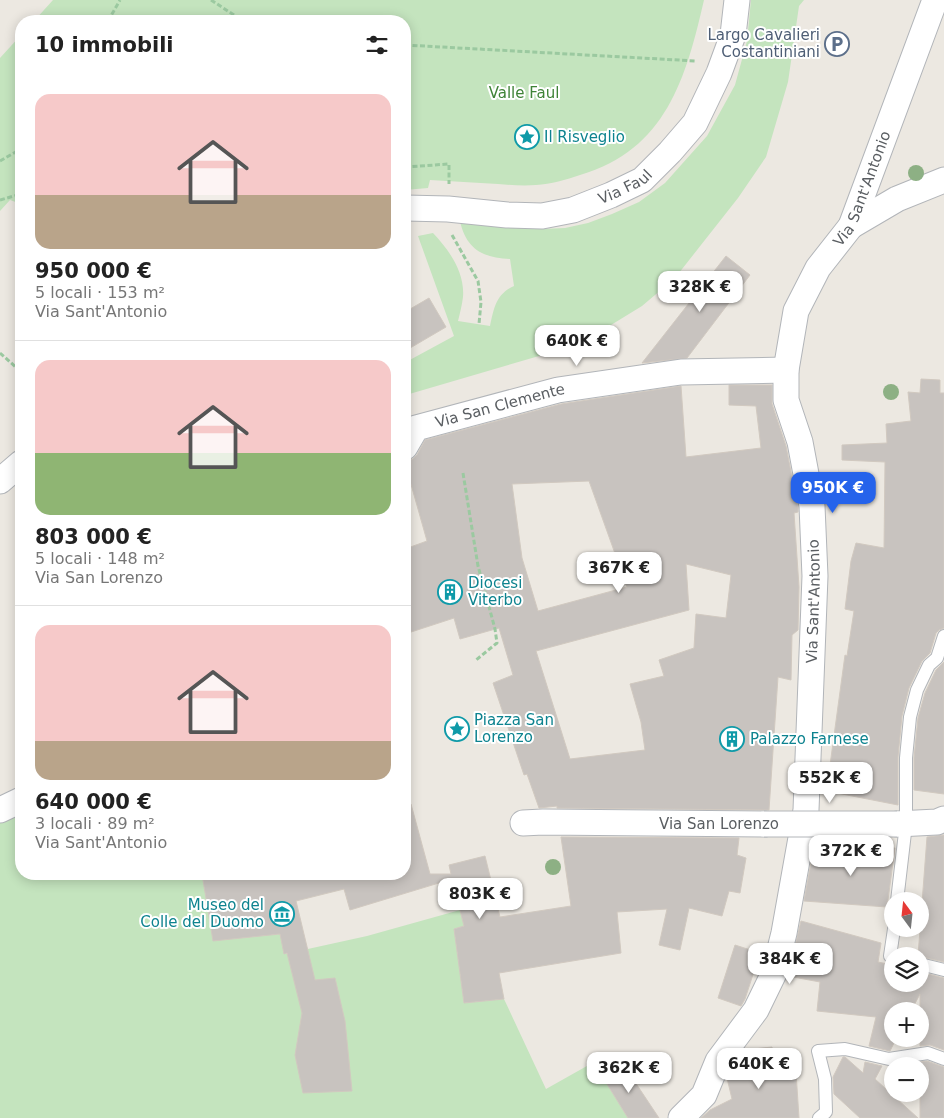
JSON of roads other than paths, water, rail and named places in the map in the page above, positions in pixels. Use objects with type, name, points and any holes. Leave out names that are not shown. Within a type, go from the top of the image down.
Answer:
[{"type":"street","name":"Via Faul","points":[[411,208],[448,208],[507,215],[542,216],[573,210],[612,195],[642,180],[695,123],[719,73],[733,35],[737,0]]},
{"type":"street","name":"Via Sant'Antonio","points":[[681,1118],[704,1095],[718,1061],[756,1010],[774,973],[784,933],[806,810],[815,576],[812,506],[800,442],[786,400],[786,370],[796,312],[818,268],[851,226],[935,0]]},
{"type":"street","points":[[851,226],[897,199],[944,180]]},
{"type":"street","name":"Via San Clemente","points":[[411,437],[416,428],[558,390],[681,372],[786,370]]},
{"type":"street","points":[[0,481],[15,468]]},
{"type":"street","points":[[0,810],[15,803]]},
{"type":"street","name":"Via San Lorenzo","points":[[523,824],[543,822],[901,824],[942,821]]},
{"type":"lane","points":[[897,892],[910,717],[917,690],[929,665],[937,658],[944,636]]},
{"type":"lane","points":[[929,966],[944,970]]},
{"type":"lane","points":[[819,1118],[826,1112],[825,1079],[818,1051],[845,1048],[888,1060],[928,1053],[944,1059]]},
{"type":"place","name":"Largo Cavalieri Costantiniani","points":[[837,44]]},
{"type":"place","name":"Il Risveglio","points":[[527,137]]},
{"type":"place","name":"Diocesi Viterbo","points":[[450,592]]},
{"type":"place","name":"Piazza San Lorenzo","points":[[457,729]]},
{"type":"place","name":"Palazzo Farnese","points":[[732,739]]},
{"type":"place","name":"Museo del Colle del Duomo","points":[[282,914]]},
{"type":"park label","name":"Valle Faul","points":[[524,93]]}]
